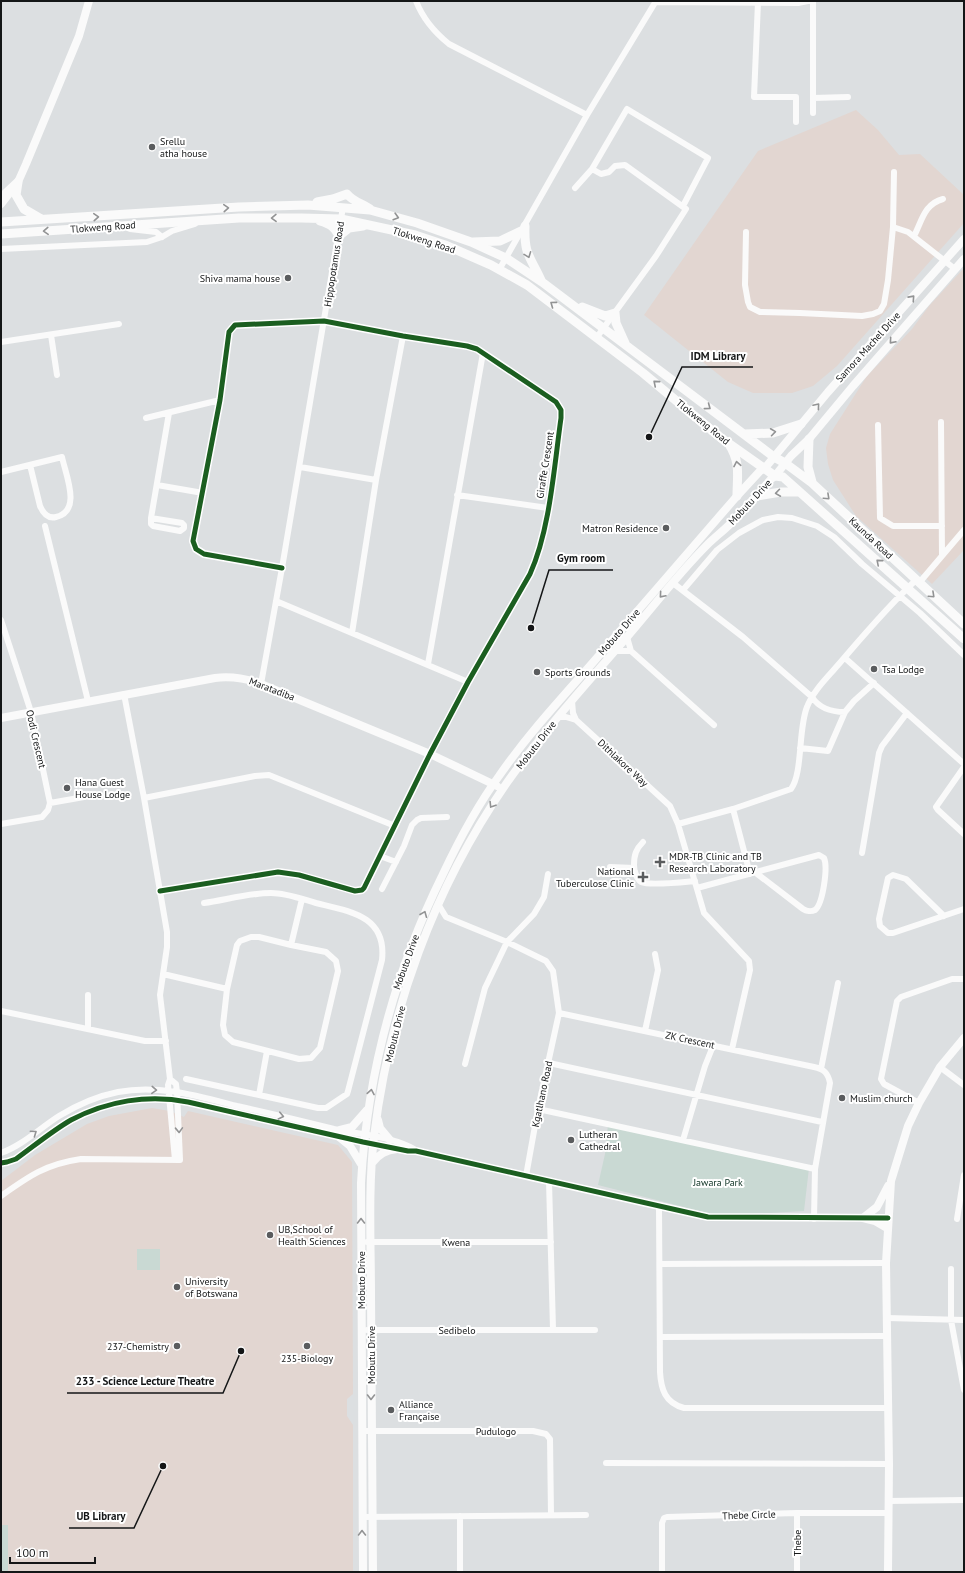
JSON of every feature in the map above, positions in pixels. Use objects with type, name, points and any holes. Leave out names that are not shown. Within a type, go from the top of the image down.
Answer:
[{"type":"main road","points":[[42,220],[24,209],[16,195],[18,182],[79,36],[89,1]]},
{"type":"main road","points":[[1,198],[18,182]]},
{"type":"main road","points":[[1,204],[18,182]]},
{"type":"main road","points":[[308,205],[347,194],[370,210]]},
{"type":"main road","name":"Tlokweng Road","points":[[1,222],[239,207],[308,205],[370,210],[417,223],[471,242],[506,258],[579,308],[774,457]]},
{"type":"main road","points":[[301,218],[311,218],[328,224],[336,228],[339,236],[346,229],[352,226],[381,227]]},
{"type":"main road","name":"Tlokweng Road","points":[[1,234],[208,220],[301,218],[341,219],[381,227],[445,245],[499,270],[527,286],[643,373],[721,438],[775,476]]},
{"type":"main road","points":[[471,242],[500,241],[524,228],[526,253],[542,282]]},
{"type":"main road","name":"Samora Machel Drive","points":[[774,457],[828,392],[964,239]]},
{"type":"main road","name":"Samora Machel Drive","points":[[775,476],[785,463],[809,439],[853,386],[964,259]]},
{"type":"main road","points":[[579,308],[582,307],[605,316],[615,313],[616,323],[626,344]]},
{"type":"main road","points":[[744,434],[773,433],[801,424]]},
{"type":"main road","points":[[721,438],[728,443],[737,461],[737,496]]},
{"type":"main road","points":[[809,439],[808,467],[812,483]]},
{"type":"main road","name":"Kaunda Road","points":[[774,457],[785,463],[812,483],[964,624]]},
{"type":"main road","name":"Mobutu Drive","points":[[765,468],[774,457]]},
{"type":"main road","name":"Mobuto Drive","points":[[363,1572],[361,1330],[362,1166],[368,1108],[389,1011],[406,957],[427,906],[460,839],[501,772],[560,700],[737,496],[765,468]]},
{"type":"main road","name":"Kaunda Road","points":[[775,476],[783,477],[964,639]]},
{"type":"main road","name":"Mobutu Drive","points":[[373,1572],[371,1431],[372,1163],[382,1085],[400,1010],[416,959],[438,904],[468,843],[503,789],[572,700],[707,545],[734,521],[775,476]]},
{"type":"main road","points":[[757,496],[782,492],[799,492]]},
{"type":"main road","name":"Maratadiba","points":[[1,718],[124,694],[224,677],[245,678],[430,754],[479,776],[503,789]]},
{"type":"main road","points":[[479,776],[493,776],[501,772]]},
{"type":"main road","points":[[479,776],[483,782],[485,797]]},
{"type":"main road","points":[[863,1218],[877,1207],[890,1181],[906,1131],[919,1103],[940,1067],[964,1038]]},
{"type":"main road","points":[[362,1166],[358,1157],[339,1133],[356,1124],[368,1108]]},
{"type":"main road","points":[[378,1114],[380,1128],[390,1140]]},
{"type":"main road","points":[[372,1163],[389,1149],[397,1149]]},
{"type":"main road","points":[[888,1572],[889,1464],[886,1263],[890,1181]]},
{"type":"main road","points":[[863,1218],[875,1220],[887,1228]]},
{"type":"main road","points":[[362,1415],[371,1415]]},
{"type":"street","points":[[416,1],[420,11],[432,30],[449,44],[587,115]]},
{"type":"street","points":[[499,270],[587,115],[656,1],[798,3],[808,1]]},
{"type":"street","points":[[813,1],[813,113]]},
{"type":"street","points":[[758,2],[754,96],[796,97],[796,122]]},
{"type":"street","points":[[813,98],[848,96]]},
{"type":"street","points":[[575,188],[592,169],[627,109],[708,158],[683,206]]},
{"type":"street","points":[[592,169],[601,174],[609,172],[615,166],[625,165],[686,209],[656,256],[596,337]]},
{"type":"street","points":[[746,232],[745,285],[750,307],[760,312],[800,312],[862,316],[873,314],[880,311],[884,304],[888,280],[893,226],[894,172]]},
{"type":"street","points":[[914,236],[921,223],[923,213],[935,201],[943,199]]},
{"type":"street","name":"Hippopotamus Road","points":[[261,684],[300,467],[343,207]]},
{"type":"street","points":[[1,249],[147,242],[162,237],[172,231],[208,220]]},
{"type":"street","points":[[893,226],[905,230],[914,236],[955,269]]},
{"type":"street","points":[[108,227],[146,230],[156,232],[162,237]]},
{"type":"street","name":"Giraffe Crescent","points":[[160,891],[278,872],[299,875],[355,891],[359,891],[364,888],[430,754],[468,682],[530,574],[539,550],[548,508],[561,418],[559,406],[556,402],[477,349],[324,321],[238,324],[232,327],[229,332],[220,400]]},
{"type":"street","points":[[1,342],[119,324]]},
{"type":"street","points":[[51,335],[57,375]]},
{"type":"street","points":[[352,633],[376,480],[403,336]]},
{"type":"street","points":[[428,664],[483,353]]},
{"type":"street","points":[[146,418],[220,400],[193,541],[196,549],[204,554],[282,568]]},
{"type":"street","points":[[151,518],[182,523],[184,528],[180,531],[153,526],[150,524],[151,518],[157,485],[169,413]]},
{"type":"street","points":[[941,422],[942,555]]},
{"type":"street","points":[[878,425],[880,518],[893,526],[942,526]]},
{"type":"street","points":[[1,472],[62,457],[71,499],[70,508],[64,516],[53,518],[49,517],[42,511],[30,465]]},
{"type":"street","points":[[300,467],[376,480]]},
{"type":"street","points":[[157,485],[202,493]]},
{"type":"street","points":[[457,495],[548,508]]},
{"type":"street","points":[[683,590],[717,550],[739,533],[763,520],[778,517],[792,518],[817,526],[834,538],[964,655]]},
{"type":"street","points":[[45,526],[88,701]]},
{"type":"street","points":[[678,824],[732,809],[791,789],[796,780],[803,716],[812,697],[844,658],[900,596],[917,582],[964,530]]},
{"type":"street","points":[[674,583],[742,637],[812,697],[817,704],[837,712],[845,712]]},
{"type":"street","points":[[276,601],[468,682]]},
{"type":"street","name":"Oodi Crescent","points":[[1,620],[31,712],[50,803]]},
{"type":"street","points":[[627,637],[631,651],[714,725]]},
{"type":"street","points":[[615,651],[631,651]]},
{"type":"street","points":[[844,658],[874,683],[964,765],[937,805],[937,809],[964,834]]},
{"type":"street","points":[[800,748],[828,751],[845,712],[874,683]]},
{"type":"street","points":[[124,694],[144,798],[167,940],[161,1004],[170,1079],[168,1091],[178,1160]]},
{"type":"street","points":[[572,700],[573,713],[576,720]]},
{"type":"street","points":[[862,852],[879,753],[882,746],[907,713]]},
{"type":"street","points":[[559,717],[566,717],[576,720]]},
{"type":"street","name":"Dithlakore Way","points":[[576,720],[670,806],[678,824],[704,913],[749,961],[750,966],[732,1049]]},
{"type":"street","points":[[144,798],[255,776],[269,775],[395,826]]},
{"type":"street","points":[[1,824],[42,817],[48,810],[50,803],[84,797]]},
{"type":"street","points":[[697,888],[753,874],[819,855],[824,858],[826,862],[821,901],[816,909],[810,911],[802,909],[753,874],[732,809]]},
{"type":"street","points":[[382,889],[396,862],[412,825],[421,818],[447,817]]},
{"type":"street","points":[[643,842],[635,852],[634,868],[639,880],[646,883],[695,881]]},
{"type":"street","points":[[380,856],[396,862]]},
{"type":"street","points":[[610,867],[634,868]]},
{"type":"street","points":[[465,1064],[485,988],[507,942],[534,914],[544,897],[548,874]]},
{"type":"street","points":[[944,916],[906,879],[893,875],[888,878],[879,919],[880,926],[886,933],[893,933],[944,916],[964,909]]},
{"type":"street","points":[[186,1079],[321,1109],[326,1108],[347,1094],[382,960],[382,948],[376,929],[363,916],[302,899],[272,893],[204,903]]},
{"type":"street","points":[[291,945],[302,899]]},
{"type":"street","points":[[438,904],[446,917],[507,942]]},
{"type":"street","points":[[431,922],[446,917]]},
{"type":"street","points":[[259,936],[291,945],[326,952],[336,961],[338,971],[320,1048],[312,1058],[299,1059],[232,1042],[225,1035],[223,1025],[226,989],[237,946],[240,941],[259,936]]},
{"type":"street","name":"Kgatlhano Road","points":[[507,942],[546,961],[550,965],[553,971],[558,1013],[526,1176]]},
{"type":"street","points":[[645,1030],[658,970],[655,954]]},
{"type":"street","points":[[163,974],[226,989]]},
{"type":"street","points":[[919,1103],[884,1084],[881,1079],[897,1001],[901,997],[952,978],[964,979]]},
{"type":"street","points":[[814,1219],[815,1168],[830,1083],[829,1076],[821,1069],[838,983]]},
{"type":"street","points":[[88,995],[88,1029]]},
{"type":"street","points":[[1,1012],[145,1041],[166,1041]]},
{"type":"street","name":"ZK Crescent","points":[[558,1013],[645,1030],[821,1069]]},
{"type":"street","points":[[683,1140],[705,1066],[714,1046]]},
{"type":"street","points":[[259,1095],[267,1051]]},
{"type":"street","points":[[549,1062],[822,1122]]},
{"type":"street","points":[[940,1067],[964,1085]]},
{"type":"street","points":[[170,1079],[176,1084],[178,1100],[178,1160]]},
{"type":"street","points":[[1,1153],[16,1146],[60,1115],[90,1100],[118,1092],[149,1089],[177,1092],[374,1141],[397,1149],[416,1151],[714,1218],[888,1218]]},
{"type":"street","points":[[1,1163],[16,1159],[70,1121],[96,1108],[138,1099],[178,1100],[339,1133]]},
{"type":"street","points":[[538,1109],[815,1168]]},
{"type":"street","points":[[374,1141],[390,1140],[409,1146],[416,1151]]},
{"type":"street","points":[[1,1196],[32,1174],[59,1163],[81,1159],[178,1160]]},
{"type":"street","points":[[957,1219],[964,1175]]},
{"type":"street","points":[[549,1181],[553,1329]]},
{"type":"street","points":[[659,1206],[661,1337],[660,1372],[662,1389],[664,1396],[668,1400],[678,1407],[684,1408],[887,1408]]},
{"type":"street","name":"Kwena","points":[[361,1243],[551,1242]]},
{"type":"street","points":[[660,1264],[886,1263]]},
{"type":"street","points":[[951,1269],[951,1320],[964,1390]]},
{"type":"street","points":[[887,1318],[964,1320]]},
{"type":"street","name":"Sedibelo","points":[[361,1330],[595,1330]]},
{"type":"street","points":[[661,1337],[887,1336]]},
{"type":"street","name":"Pudulogo","points":[[362,1431],[533,1431],[546,1434],[550,1439],[551,1516]]},
{"type":"street","points":[[606,1462],[889,1464]]},
{"type":"street","points":[[888,1501],[964,1500]]},
{"type":"street","name":"Thebe Circle","points":[[662,1572],[662,1523],[664,1518],[796,1513],[888,1513]]},
{"type":"street","name":"Thebe","points":[[796,1513],[797,1572]]},
{"type":"street","points":[[362,1517],[586,1515]]},
{"type":"street","points":[[460,1516],[460,1572]]},
{"type":"shaded area","points":[[856,110],[878,130],[899,155],[920,154],[964,195],[964,223],[837,366],[813,386],[792,393],[753,393],[728,382],[644,315],[758,151]]},
{"type":"shaded area","points":[[964,268],[964,550],[932,584],[856,516],[833,480],[828,464],[826,448],[830,434],[867,376],[912,329],[929,306]]},
{"type":"shaded area","name":"University of Botswana","points":[[152,1108],[170,1111],[184,1117],[188,1111],[338,1145],[352,1162],[353,1394],[347,1399],[347,1416],[353,1425],[353,1572],[1,1572],[1,1181],[35,1155],[87,1124],[109,1116]]},
{"type":"green space","name":"Jawara Park","points":[[608,1124],[809,1168],[804,1211],[719,1216],[598,1185],[605,1154]]},
{"type":"green space","points":[[137,1249],[160,1249],[160,1270],[137,1270]]},
{"type":"green space","points":[[1,1525],[8,1525],[8,1571],[1,1571]]},
{"type":"cycle path","points":[[160,891],[278,872],[299,875],[355,891],[362,890],[364,888],[430,754],[468,682],[530,574],[537,557],[547,518],[561,410],[556,402],[477,349],[467,346],[324,321],[235,325],[229,332],[220,400],[193,541],[196,549],[204,554],[282,568]]},
{"type":"cycle path","points":[[1,1163],[16,1159],[64,1124],[85,1113],[128,1101],[158,1099],[188,1102],[363,1142],[408,1151],[416,1151],[708,1217],[888,1218]]},
{"type":"place","name":"Srellu atha house","points":[[152,147]]},
{"type":"place","name":"Shiva mama house","points":[[288,278]]},
{"type":"place","name":"IDM Library","points":[[649,437]]},
{"type":"place","name":"Matron Residence","points":[[666,528]]},
{"type":"place","name":"Gym room","points":[[531,628]]},
{"type":"place","name":"Tsa Lodge","points":[[874,669]]},
{"type":"place","name":"Sports Grounds","points":[[537,672]]},
{"type":"place","name":"Hana Guest House Lodge","points":[[67,788]]},
{"type":"place","name":"MDR-TB Clinic and TB Research Laboratory","points":[[660,862]]},
{"type":"place","name":"National Tuberculose Clinic","points":[[643,877]]},
{"type":"place","name":"Muslim church","points":[[842,1098]]},
{"type":"place","name":"Lutheran Cathedral","points":[[571,1140]]},
{"type":"place","name":"UB,School of Health Sciences","points":[[270,1235]]},
{"type":"place","name":"University of Botswana","points":[[177,1287]]},
{"type":"place","name":"237-Chemistry","points":[[177,1346]]},
{"type":"place","name":"235-Biology","points":[[307,1346]]},
{"type":"place","name":"233 - Science Lecture Theatre","points":[[241,1351]]},
{"type":"place","name":"Alliance Française","points":[[391,1410]]},
{"type":"place","name":"UB Library","points":[[163,1466]]}]
